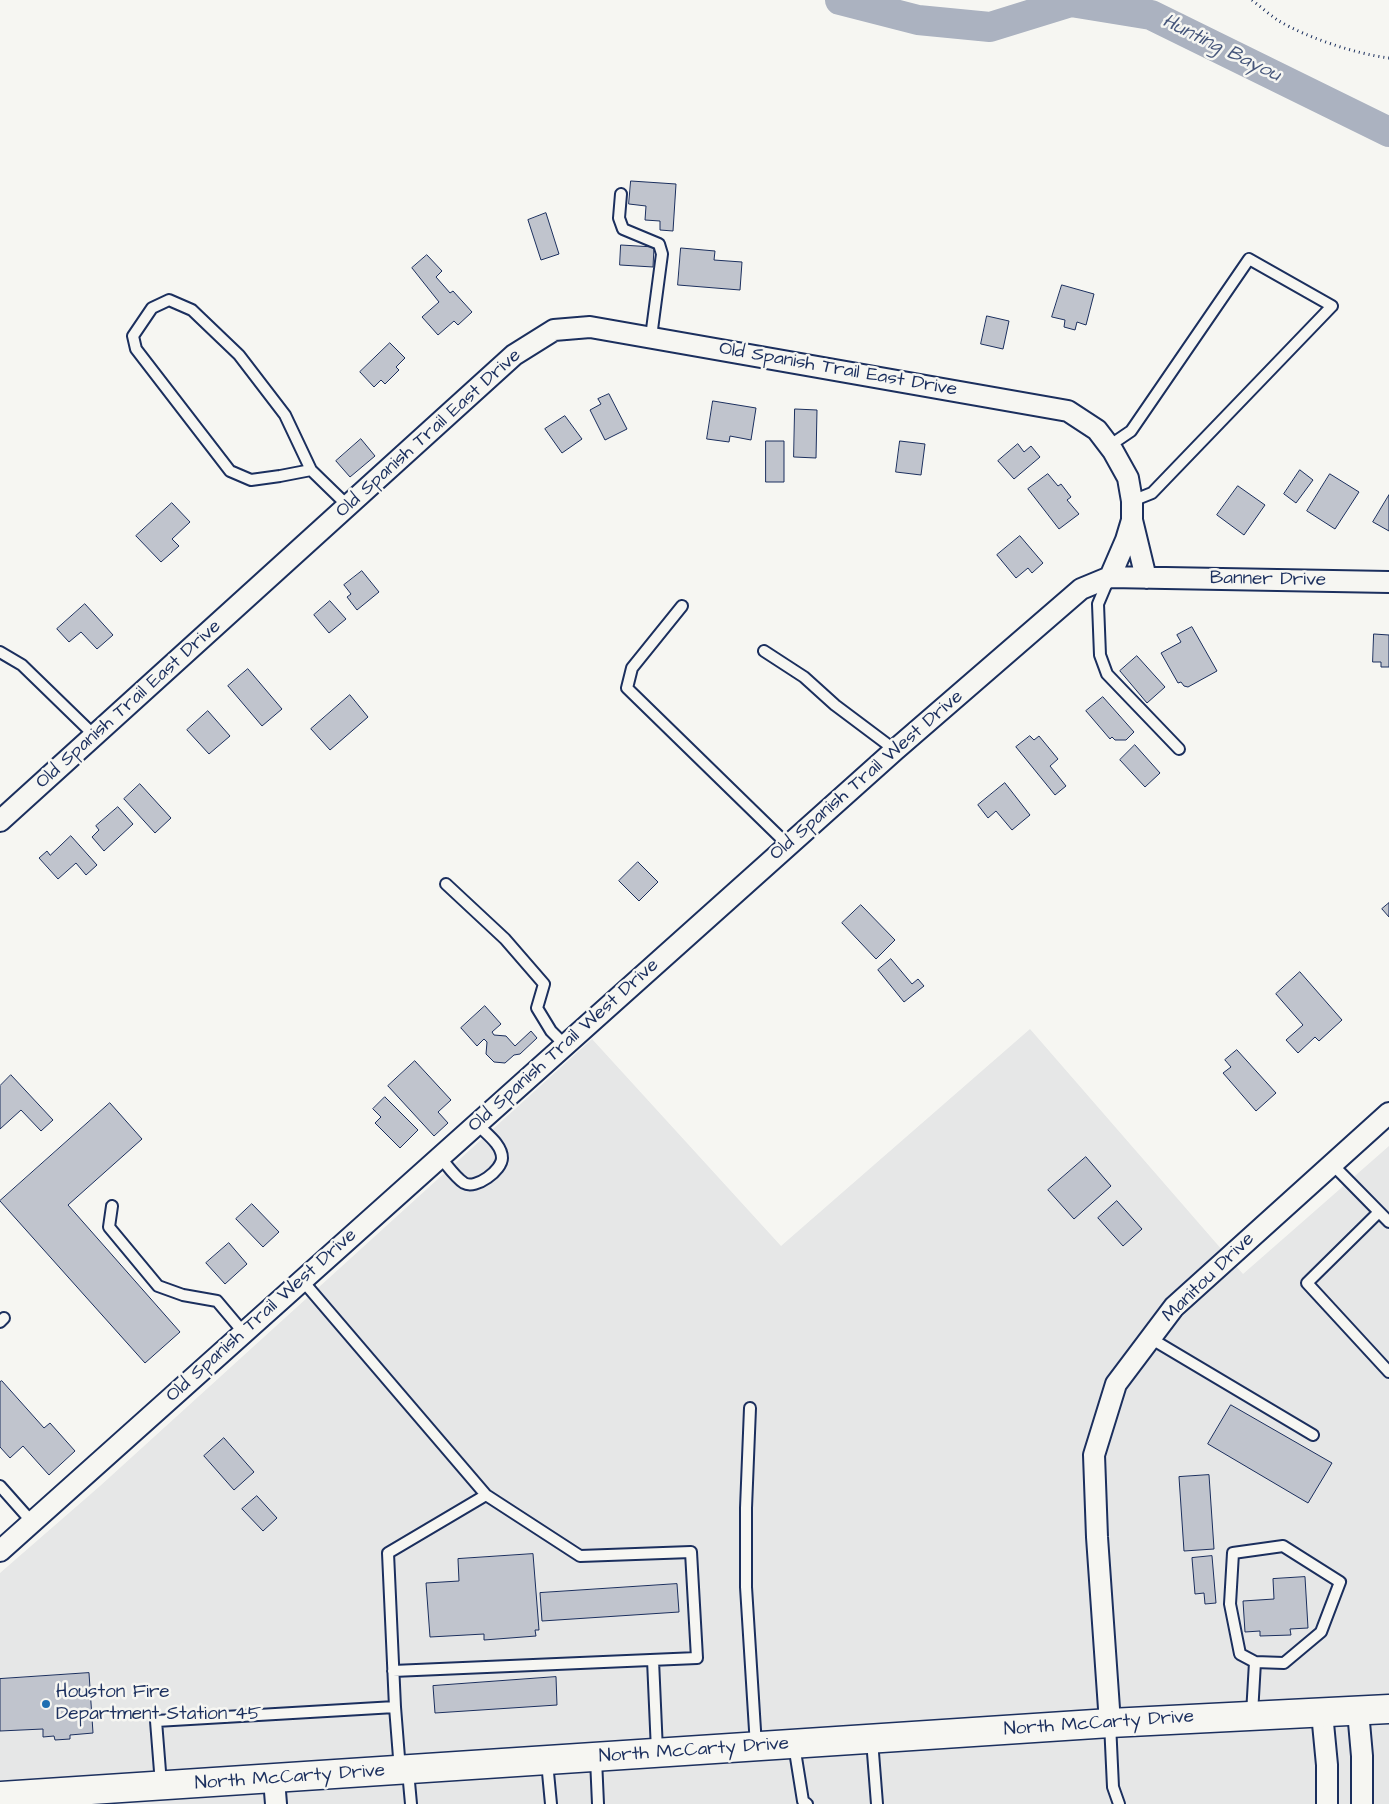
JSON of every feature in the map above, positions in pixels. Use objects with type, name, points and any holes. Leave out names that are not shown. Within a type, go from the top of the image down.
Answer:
[{"type":"main road","name":"North McCarty Drive","points":[[0,1796],[161,1786],[275,1792],[404,1770],[1110,1723],[1389,1709]]},
{"type":"street","name":"Old Spanish Trail East Drive","points":[[0,821],[514,355],[554,330],[590,327],[1068,411],[1097,430],[1128,478],[1132,510],[1146,578]]},
{"type":"street","points":[[1110,577],[1126,540],[1132,510]]},
{"type":"street","name":"Old Spanish Trail West Drive","points":[[0,1551],[788,845],[1082,589],[1110,577],[1146,578]]},
{"type":"street","name":"Banner Drive","points":[[1146,578],[1389,582]]},
{"type":"street","name":"Manitou Drive","points":[[1110,1723],[1097,1538],[1094,1455],[1116,1384],[1174,1307],[1389,1113]]},
{"type":"street","points":[[1358,1711],[1362,1756],[1362,1804]]},
{"type":"street","points":[[1322,1713],[1327,1765],[1327,1804]]},
{"type":"lane","points":[[621,194],[619,218],[623,229],[659,244],[662,254],[651,337]]},
{"type":"lane","points":[[1109,446],[1131,431],[1249,259],[1332,306],[1152,493],[1132,510]]},
{"type":"lane","points":[[311,470],[251,480],[230,471],[136,349],[133,336],[152,308],[169,300],[192,310],[238,355],[285,415],[311,470],[348,506]]},
{"type":"lane","points":[[1110,577],[1098,604],[1100,655],[1107,674],[1179,749]]},
{"type":"lane","points":[[682,606],[632,668],[627,688],[788,845]]},
{"type":"lane","points":[[764,651],[804,677],[835,705],[895,750]]},
{"type":"lane","points":[[0,652],[22,665],[95,736]]},
{"type":"lane","points":[[446,884],[505,939],[544,984],[537,1008],[551,1030],[565,1045]]},
{"type":"lane","points":[[440,1157],[465,1183],[471,1185],[481,1183],[498,1167],[502,1160],[501,1152],[497,1145],[477,1124]]},
{"type":"lane","points":[[1332,1164],[1389,1222]]},
{"type":"lane","points":[[112,1206],[110,1227],[158,1286],[183,1295],[217,1301],[244,1333]]},
{"type":"lane","points":[[1379,1212],[1307,1283],[1389,1372]]},
{"type":"lane","points":[[302,1280],[486,1495],[580,1556],[692,1552],[697,1658],[393,1672]]},
{"type":"lane","points":[[1150,1338],[1313,1435]]},
{"type":"lane","points":[[750,1408],[746,1508],[746,1587],[756,1747]]},
{"type":"lane","points":[[0,1486],[32,1522]]},
{"type":"lane","points":[[411,1804],[395,1707],[388,1553],[486,1495]]},
{"type":"lane","points":[[1283,1546],[1340,1582],[1321,1632],[1284,1663],[1255,1662],[1240,1654],[1230,1604],[1233,1553],[1283,1546]]},
{"type":"lane","points":[[653,1660],[657,1753]]},
{"type":"lane","points":[[1252,1716],[1255,1662]]},
{"type":"lane","points":[[161,1786],[156,1721],[395,1707]]},
{"type":"lane","points":[[1110,1723],[1113,1787],[1119,1804]]},
{"type":"lane","points":[[872,1739],[877,1804]]},
{"type":"lane","points":[[794,1744],[803,1801],[807,1804]]},
{"type":"lane","points":[[596,1758],[598,1804]]},
{"type":"lane","points":[[547,1761],[551,1804]]},
{"type":"path","points":[[1252,0],[1279,21],[1314,37],[1369,56],[1389,58]]},
{"type":"shaded area","points":[[1030,1029],[1243,1274],[1389,1146],[1389,1804],[0,1804],[0,1573],[100,1486],[592,1039],[781,1246]]},
{"type":"building","points":[[631,181],[676,184],[673,231],[660,230],[660,221],[645,220],[646,206],[629,204]]},
{"type":"building","points":[[546,213],[559,254],[541,260],[528,220]]},
{"type":"building","points":[[621,245],[654,247],[653,267],[620,265]]},
{"type":"building","points":[[681,248],[715,251],[714,260],[742,262],[740,290],[678,285]]},
{"type":"building","points":[[427,255],[442,271],[436,277],[450,293],[453,291],[472,312],[458,325],[454,321],[438,335],[422,317],[439,302],[412,268]]},
{"type":"building","points":[[1062,285],[1094,294],[1086,325],[1077,322],[1075,330],[1064,327],[1065,320],[1052,317]]},
{"type":"building","points":[[987,316],[1009,321],[1003,349],[981,344]]},
{"type":"building","points":[[390,343],[405,358],[396,367],[399,370],[385,384],[381,380],[374,387],[360,372]]},
{"type":"building","points":[[609,394],[627,429],[605,440],[590,410],[601,404],[598,399]]},
{"type":"building","points":[[713,401],[756,408],[751,440],[730,436],[729,442],[707,439]]},
{"type":"building","points":[[795,409],[817,410],[816,458],[794,457]]},
{"type":"building","points":[[565,416],[582,439],[562,453],[545,429]]},
{"type":"building","points":[[361,439],[375,456],[350,477],[336,461]]},
{"type":"building","points":[[766,441],[784,441],[784,482],[766,482]]},
{"type":"building","points":[[900,441],[925,444],[921,475],[896,472]]},
{"type":"building","points":[[1018,444],[1024,452],[1031,446],[1040,457],[1014,479],[998,461]]},
{"type":"building","points":[[1300,470],[1313,480],[1296,503],[1284,494]]},
{"type":"building","points":[[1048,474],[1058,486],[1061,484],[1071,497],[1067,500],[1079,514],[1059,529],[1028,489]]},
{"type":"building","points":[[1330,474],[1359,492],[1335,529],[1307,511]]},
{"type":"building","points":[[1238,486],[1265,505],[1244,535],[1217,515]]},
{"type":"building","points":[[1389,495],[1389,531],[1373,522]]},
{"type":"building","points":[[172,503],[190,522],[172,539],[179,546],[161,562],[136,536]]},
{"type":"building","points":[[1020,536],[1043,563],[1032,573],[1028,568],[1016,578],[997,555]]},
{"type":"building","points":[[362,571],[379,592],[357,610],[347,597],[351,594],[344,585]]},
{"type":"building","points":[[330,601],[346,619],[329,633],[314,615]]},
{"type":"building","points":[[85,604],[113,635],[97,649],[81,632],[69,642],[57,629]]},
{"type":"building","points":[[1192,627],[1217,671],[1188,687],[1184,686],[1181,682],[1178,683],[1161,653],[1181,642],[1177,635]]},
{"type":"building","points":[[1374,634],[1389,635],[1389,667],[1381,667],[1381,662],[1373,662]]},
{"type":"building","points":[[1137,656],[1165,687],[1147,703],[1120,671]]},
{"type":"building","points":[[248,669],[282,709],[262,726],[228,686]]},
{"type":"building","points":[[350,695],[368,717],[330,750],[311,729]]},
{"type":"building","points":[[1103,697],[1134,732],[1126,740],[1115,740],[1112,737],[1110,739],[1086,711]]},
{"type":"building","points":[[208,711],[230,736],[209,754],[187,730]]},
{"type":"building","points":[[1030,736],[1034,740],[1039,736],[1058,759],[1050,766],[1066,786],[1055,795],[1016,747]]},
{"type":"building","points":[[1135,745],[1160,773],[1145,787],[1120,760]]},
{"type":"building","points":[[1005,783],[1030,815],[1012,830],[996,811],[988,818],[978,805]]},
{"type":"building","points":[[140,784],[171,818],[155,833],[124,799]]},
{"type":"building","points":[[118,807],[133,824],[104,851],[92,837],[99,830],[96,826]]},
{"type":"building","points":[[71,836],[97,865],[86,875],[76,863],[58,879],[39,858],[47,851],[50,855]]},
{"type":"building","points":[[638,862],[658,882],[639,901],[619,881]]},
{"type":"building","points":[[1389,903],[1389,917],[1382,909]]},
{"type":"building","points":[[861,905],[895,940],[876,959],[842,923]]},
{"type":"building","points":[[891,959],[912,984],[918,979],[924,986],[904,1002],[878,970]]},
{"type":"building","points":[[1300,972],[1342,1020],[1319,1041],[1315,1037],[1298,1053],[1286,1040],[1303,1025],[1276,994]]},
{"type":"building","points":[[485,1006],[501,1024],[492,1032],[494,1035],[506,1036],[515,1046],[531,1031],[537,1038],[520,1054],[514,1055],[505,1063],[494,1062],[486,1054],[487,1042],[484,1039],[477,1046],[461,1028]]},
{"type":"building","points":[[1237,1050],[1276,1093],[1256,1111],[1223,1073],[1231,1067],[1225,1060]]},
{"type":"building","points":[[415,1061],[451,1100],[438,1112],[448,1123],[434,1136],[388,1086]]},
{"type":"building","points":[[11,1075],[53,1120],[41,1131],[21,1110],[0,1129],[0,1086]]},
{"type":"building","points":[[385,1097],[418,1130],[400,1148],[375,1123],[381,1117],[373,1109]]},
{"type":"building","points":[[110,1103],[142,1139],[68,1205],[180,1332],[145,1363],[0,1201]]},
{"type":"building","points":[[1086,1157],[1111,1186],[1074,1219],[1048,1190]]},
{"type":"building","points":[[1117,1201],[1142,1229],[1123,1246],[1098,1218]]},
{"type":"building","points":[[252,1204],[279,1232],[263,1247],[236,1219]]},
{"type":"building","points":[[229,1243],[247,1264],[225,1284],[206,1263]]},
{"type":"building","points":[[2,1381],[44,1428],[50,1423],[75,1451],[49,1475],[23,1446],[10,1458],[0,1447],[0,1382]]},
{"type":"building","points":[[1231,1405],[1332,1463],[1308,1503],[1208,1444]]},
{"type":"building","points":[[224,1438],[254,1472],[234,1490],[204,1456]]},
{"type":"building","points":[[1209,1475],[1214,1549],[1184,1551],[1179,1477]]},
{"type":"building","points":[[257,1496],[277,1518],[263,1531],[242,1509]]},
{"type":"building","points":[[533,1554],[539,1630],[535,1630],[536,1636],[484,1640],[484,1634],[430,1637],[426,1583],[459,1581],[458,1559]]},
{"type":"building","points":[[1212,1556],[1216,1603],[1205,1604],[1204,1593],[1195,1594],[1192,1558]]},
{"type":"building","points":[[1305,1577],[1308,1628],[1290,1629],[1291,1635],[1260,1636],[1260,1631],[1245,1632],[1243,1601],[1274,1599],[1273,1579]]},
{"type":"building","points":[[677,1584],[679,1612],[542,1621],[540,1593]]},
{"type":"building","name":"Houston Fire Department Station 45","points":[[89,1673],[93,1733],[70,1735],[70,1739],[55,1740],[54,1736],[43,1737],[43,1729],[0,1731],[0,1679]]},
{"type":"building","points":[[556,1677],[557,1705],[435,1713],[433,1686]]},
{"type":"waterway","name":"Hunting Bayou","points":[[840,0],[918,20],[990,27],[1071,2],[1151,15],[1389,132]]},
{"type":"place","name":"Houston Fire Department Station 45","points":[[46,1704]]}]
